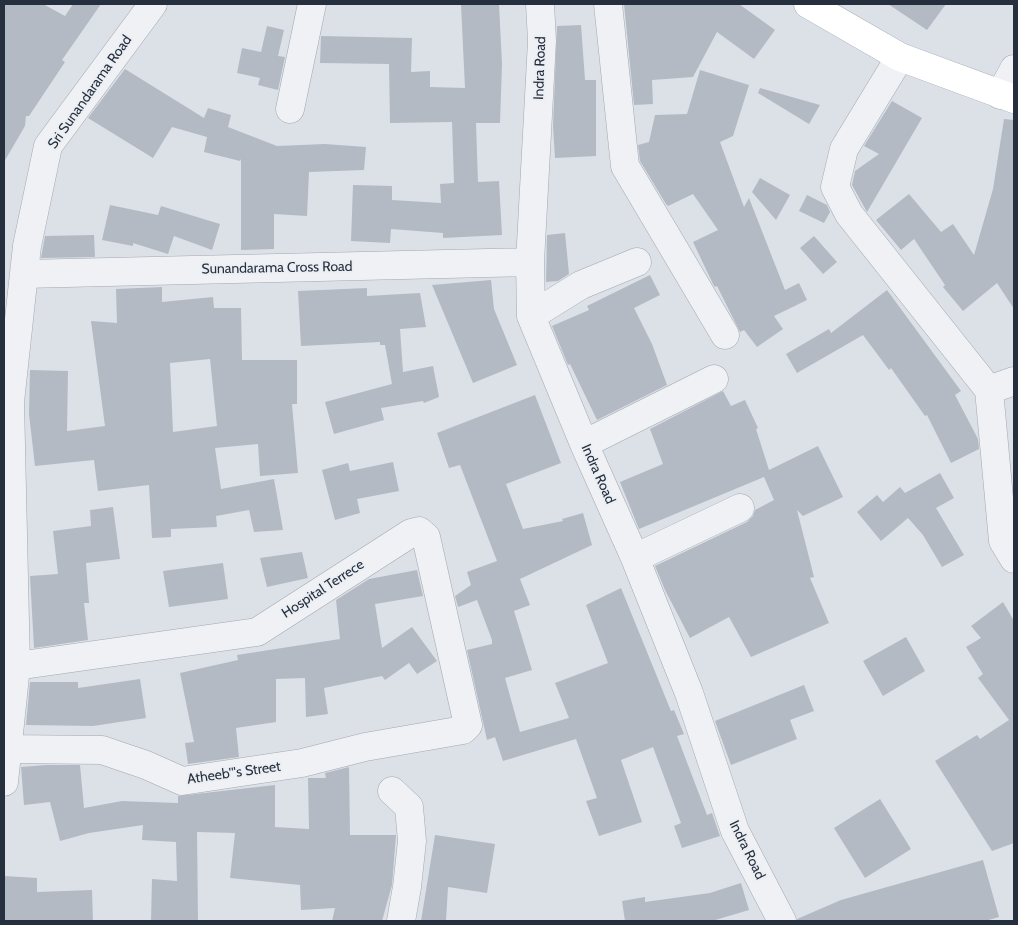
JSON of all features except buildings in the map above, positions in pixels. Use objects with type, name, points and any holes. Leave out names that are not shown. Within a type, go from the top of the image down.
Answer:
[{"type":"main road","points":[[808,4],[900,57],[1007,97]]},
{"type":"street","name":"Sri Sunandarama Road","points":[[4,782],[16,666],[7,402],[24,274],[15,243],[48,146],[153,4]]},
{"type":"street","points":[[290,109],[312,4]]},
{"type":"street","name":"Indra Road","points":[[540,4],[542,41],[530,262],[531,316],[584,444],[635,558],[689,693],[735,831],[782,921]]},
{"type":"street","points":[[608,4],[625,166],[725,335]]},
{"type":"street","points":[[900,57],[844,149],[835,186],[849,214],[988,390],[1003,541],[1014,559]]},
{"type":"street","points":[[1007,97],[1014,68]]},
{"type":"street","name":"Sunandarama Cross Road","points":[[24,274],[530,262]]},
{"type":"street","points":[[531,316],[581,286],[637,262]]},
{"type":"street","points":[[584,444],[714,379]]},
{"type":"street","points":[[988,390],[1014,381]]},
{"type":"street","points":[[635,558],[740,508]]},
{"type":"street","name":"Hospital Terrece","points":[[16,666],[257,632],[411,533],[419,531],[426,537],[468,725],[463,730]]},
{"type":"street","name":"Atheeb'''s Street","points":[[7,749],[102,750],[146,765],[182,781],[302,763],[365,747],[463,730]]},
{"type":"street","points":[[392,791],[409,807],[412,841],[408,888],[401,921]]}]
